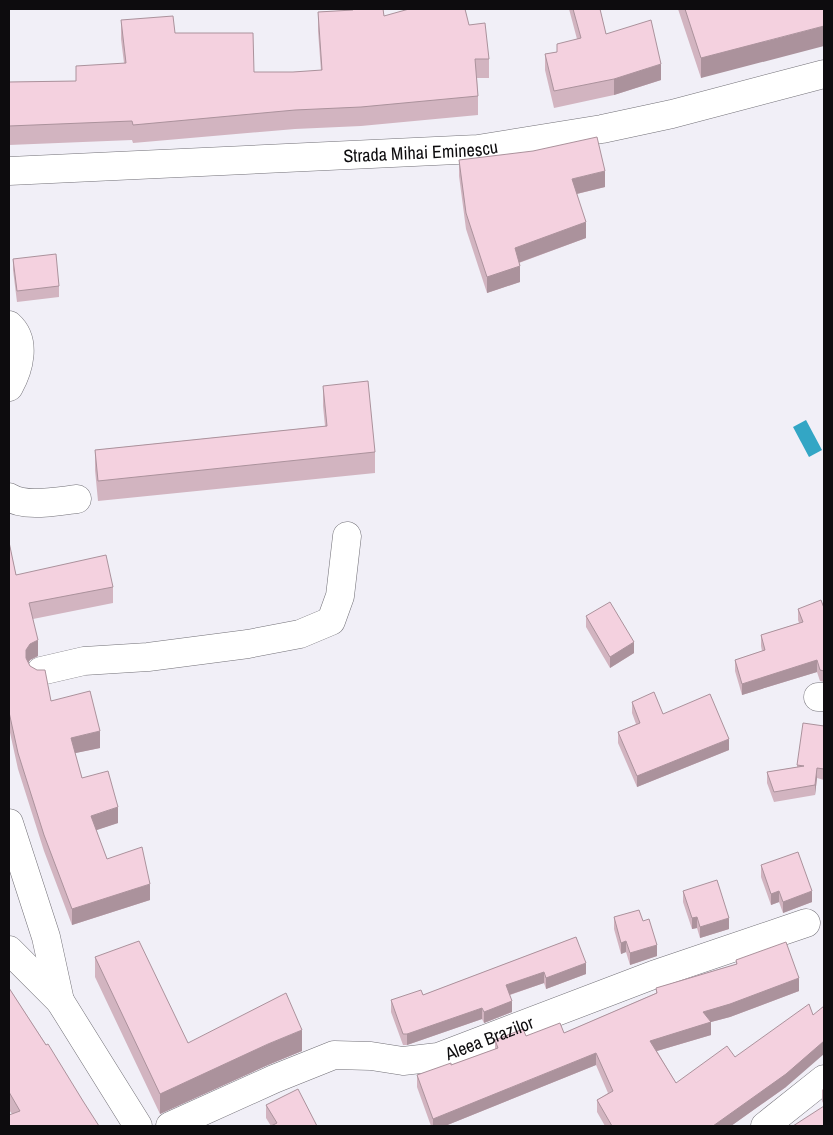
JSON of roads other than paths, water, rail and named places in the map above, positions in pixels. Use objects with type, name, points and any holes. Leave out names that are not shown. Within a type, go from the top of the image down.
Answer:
[{"type":"street","name":"Strada Mihai Eminescu","points":[[9,171],[478,149],[602,129],[672,114],[824,74]]},
{"type":"street","points":[[9,325],[15,330],[20,350],[19,363],[9,387]]},
{"type":"street","points":[[9,497],[14,501],[25,503],[77,499]]},
{"type":"street","points":[[41,671],[84,661],[187,653],[248,644],[300,634],[316,628],[331,621],[340,596],[348,536]]},
{"type":"street","points":[[9,823],[46,937],[60,1001]]},
{"type":"street","name":"Aleea Brazilor","points":[[170,1126],[274,1079],[334,1055],[371,1056],[404,1061],[438,1057],[653,975],[806,923]]},
{"type":"street","points":[[9,950],[60,1001],[138,1126]]},
{"type":"street","points":[[765,1126],[824,1079]]},
{"type":"water","points":[[806,420],[822,450],[809,457],[793,427]]}]
